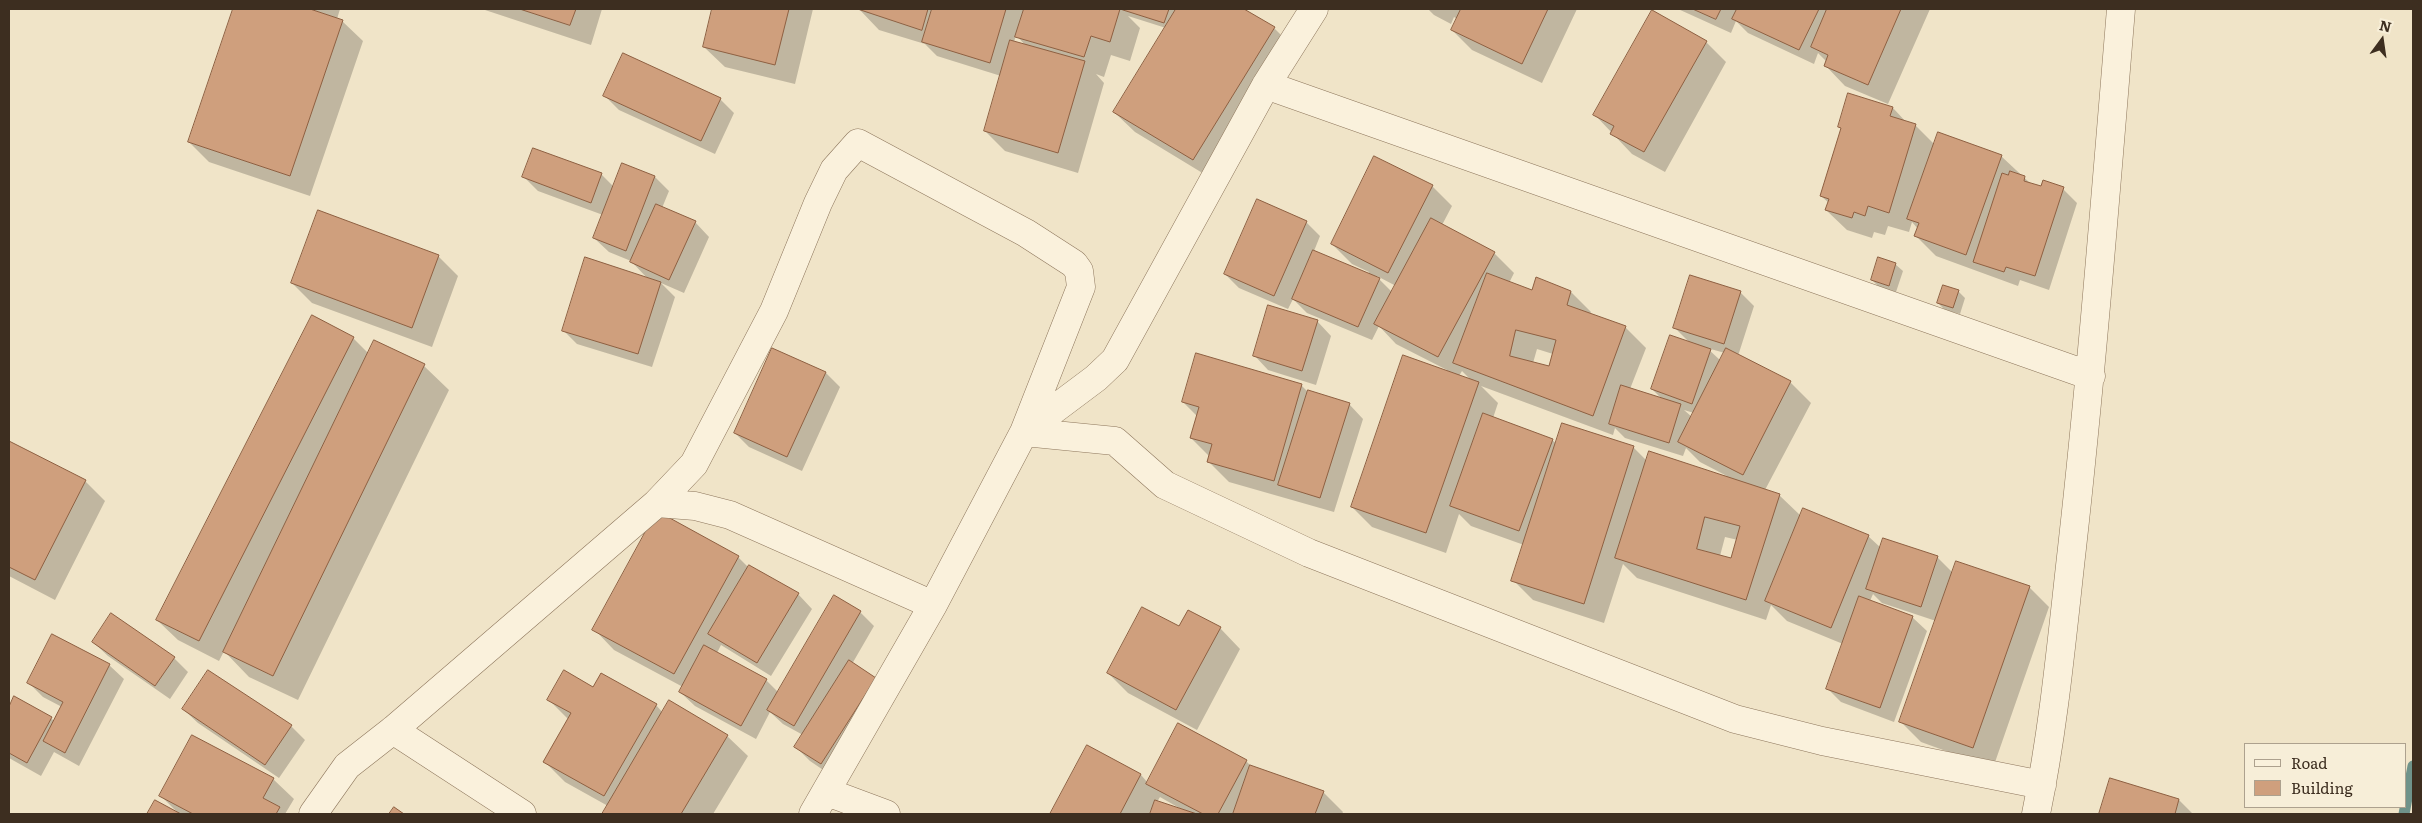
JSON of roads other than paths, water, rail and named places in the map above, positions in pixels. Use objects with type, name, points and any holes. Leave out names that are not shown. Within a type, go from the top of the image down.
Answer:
[{"type":"street","points":[[1024,432],[1096,378],[1115,360],[1266,85],[1314,9]]},
{"type":"street","points":[[2036,814],[2042,785],[2064,617],[2091,376],[2121,9]]},
{"type":"street","points":[[1266,85],[2091,376]]},
{"type":"street","points":[[313,814],[347,766],[393,730],[658,503],[694,464],[774,312],[818,203],[834,170],[858,143],[1026,233],[1074,264],[1079,271],[1081,287],[1024,432],[933,606],[820,803],[886,814]]},
{"type":"street","points":[[1024,432],[1115,441],[1165,485],[1309,553],[1735,719],[1822,741],[2042,785]]},
{"type":"street","points":[[658,503],[695,506],[730,514],[933,606]]},
{"type":"street","points":[[393,730],[522,814]]},
{"type":"waterway","points":[[2407,798],[2413,766]]},
{"type":"waterway","points":[[2404,814],[2405,808]]}]
